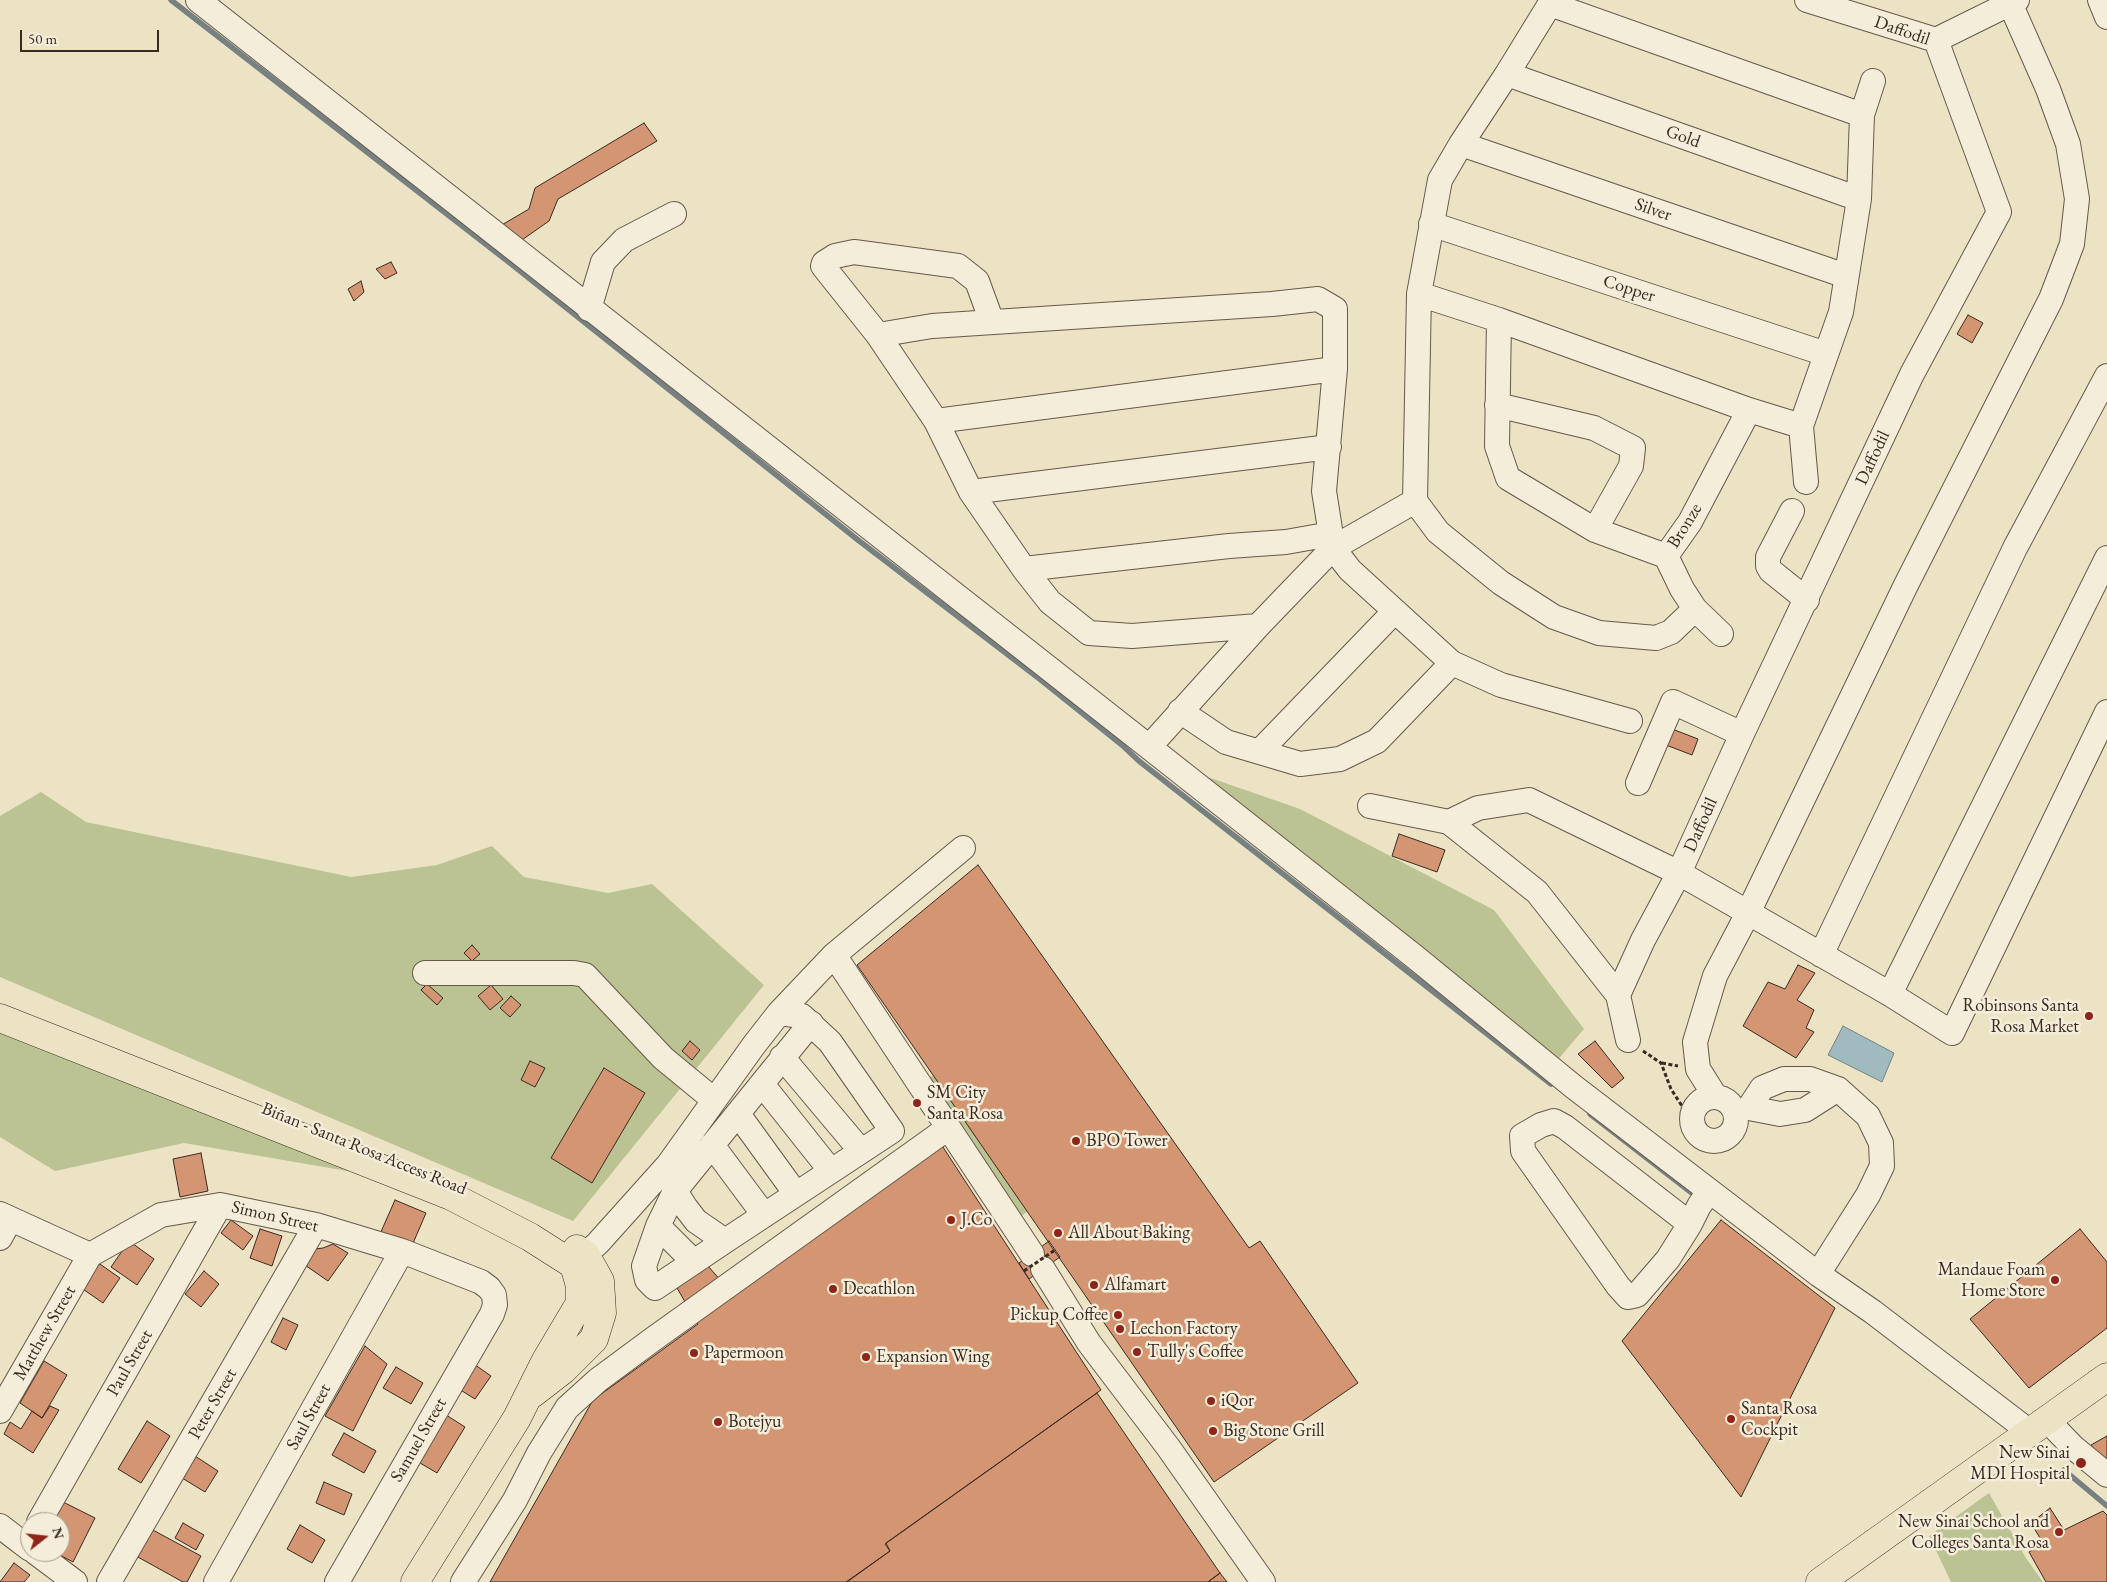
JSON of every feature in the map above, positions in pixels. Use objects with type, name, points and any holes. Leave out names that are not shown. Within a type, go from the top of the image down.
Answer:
[{"type":"main road","name":"Biñan - Santa Rosa Access Road","points":[[0,1005],[252,1110]]},
{"type":"main road","name":"Biñan - Santa Rosa Access Road","points":[[0,1018],[252,1110],[411,1165],[462,1189],[580,1260]]},
{"type":"main road","points":[[415,1582],[529,1396],[563,1370],[594,1339],[602,1313],[600,1281],[580,1260]]},
{"type":"main road","points":[[1820,1582],[2107,1376]]},
{"type":"street","points":[[198,0],[1415,957],[1574,1087],[1701,1205]]},
{"type":"street","points":[[2100,0],[2107,17]]},
{"type":"street","name":"Daffodil","points":[[1618,995],[1643,940],[1679,873],[1742,734],[1807,600],[1912,374],[1999,212],[1936,40],[1816,1]]},
{"type":"street","points":[[1838,1089],[1805,1110],[1780,1114],[1742,1112],[1715,1096],[1698,1069],[1695,1042],[1715,976],[1748,913],[1905,587],[2051,299],[2072,244],[2077,199],[2068,144],[2014,1],[1936,40]]},
{"type":"street","points":[[1695,609],[1672,632],[1656,638],[1599,633],[1554,617],[1501,583],[1438,532],[1415,501],[1419,294],[1440,180],[1550,2],[1862,115]]},
{"type":"street","name":"Gold","points":[[1507,74],[1859,200]]},
{"type":"street","points":[[1806,482],[1802,426],[1841,312],[1859,200],[1862,115],[1873,81]]},
{"type":"street","name":"Silver","points":[[1461,144],[1846,276]]},
{"type":"street","points":[[589,309],[603,262],[624,240],[674,214]]},
{"type":"street","name":"Copper","points":[[1431,224],[1826,354]]},
{"type":"street","points":[[992,322],[977,281],[958,266],[854,252],[835,256],[824,263],[823,266],[878,335],[936,421],[971,492],[1050,602],[1089,633],[1132,636],[1258,626]]},
{"type":"street","points":[[1419,294],[1499,320],[1749,410],[1802,426]]},
{"type":"street","points":[[878,335],[932,326],[1272,304],[1318,299],[1335,309],[1335,369],[1324,491],[1332,541],[1350,570],[1452,663],[1501,685],[1630,721]]},
{"type":"street","points":[[1499,320],[1497,446],[1508,478],[1595,530],[1666,556]]},
{"type":"street","points":[[936,421],[1335,369]]},
{"type":"street","points":[[1821,955],[2015,548],[2107,376]]},
{"type":"street","points":[[1497,405],[1594,428],[1633,448],[1631,466],[1595,530]]},
{"type":"street","name":"Bronze","points":[[1720,634],[1695,609],[1666,556],[1690,522],[1749,410]]},
{"type":"street","points":[[971,492],[1329,447]]},
{"type":"street","points":[[1149,746],[1332,541],[1415,501]]},
{"type":"street","points":[[1792,511],[1768,558],[1768,566],[1771,571],[1807,600]]},
{"type":"street","points":[[1024,568],[1229,546],[1332,541]]},
{"type":"street","points":[[1890,994],[2107,558]]},
{"type":"street","points":[[1260,752],[1395,611]]},
{"type":"street","points":[[1180,710],[1226,742],[1300,764],[1340,758],[1377,742],[1452,663]]},
{"type":"street","points":[[1638,783],[1673,702],[1742,734]]},
{"type":"street","points":[[1449,822],[1478,808],[1529,800],[1679,873],[1890,994],[1952,1033],[2107,712]]},
{"type":"street","points":[[1370,806],[1449,822],[1537,892],[1618,995],[1628,1040]]},
{"type":"street","points":[[580,1260],[598,1243],[668,1165],[779,1013],[834,955],[963,848]]},
{"type":"street","points":[[834,955],[1038,1261],[1090,1343],[1168,1447],[1263,1582]]},
{"type":"street","points":[[425,973],[574,973],[585,975],[662,1058],[714,1100]]},
{"type":"street","points":[[779,1013],[802,1016],[810,1023],[830,1042],[892,1131],[655,1288],[647,1280],[644,1266],[658,1226],[675,1192],[810,1023]]},
{"type":"street","points":[[782,1058],[861,1151]]},
{"type":"street","points":[[1715,1096],[1701,1100],[1692,1112],[1691,1120],[1696,1133],[1701,1138],[1716,1142],[1729,1136],[1742,1112],[1762,1088],[1784,1079],[1810,1079],[1838,1089],[1868,1116],[1881,1143],[1882,1166],[1868,1196],[1818,1274]]},
{"type":"street","points":[[762,1084],[831,1171]]},
{"type":"street","points":[[738,1114],[796,1194]]},
{"type":"street","points":[[1701,1205],[1668,1259],[1638,1295],[1628,1296],[1618,1286],[1523,1151],[1522,1136],[1541,1124],[1554,1122],[1701,1205],[1818,1274],[2039,1426],[2074,1447],[2107,1475]]},
{"type":"street","points":[[463,1582],[515,1500],[539,1453],[567,1408],[598,1380],[644,1345],[948,1128]]},
{"type":"street","points":[[712,1145],[764,1215]]},
{"type":"street","points":[[668,1165],[675,1192],[696,1221],[726,1241]]},
{"type":"street","name":"Simon Street","points":[[90,1255],[162,1215],[220,1205],[316,1225],[402,1251],[482,1282],[494,1295]]},
{"type":"street","name":"Paul Street","points":[[44,1512],[220,1205]]},
{"type":"street","points":[[3,1224],[90,1255]]},
{"type":"street","name":"Peter Street","points":[[109,1582],[316,1225]]},
{"type":"street","points":[[658,1226],[694,1262]]},
{"type":"street","name":"Saul Street","points":[[216,1582],[402,1251]]},
{"type":"street","name":"Matthew Street","points":[[0,1411],[90,1255]]},
{"type":"street","name":"Samuel Street","points":[[337,1582],[492,1314],[495,1305],[494,1295]]},
{"type":"street","points":[[0,1526],[20,1539]]},
{"type":"street","points":[[50,1562],[75,1582]]},
{"type":"path","points":[[1628,1040],[1661,1063],[1671,1089],[1691,1120]]},
{"type":"green space","points":[[1179,767],[1300,809],[1494,910],[1584,1029],[1555,1063]]},
{"type":"green space","points":[[41,792],[86,822],[351,877],[437,865],[492,846],[524,877],[608,893],[652,884],[764,985],[573,1221],[0,977],[0,816]]},
{"type":"green space","points":[[0,1030],[353,1172],[184,1143],[55,1171],[0,1137]]},
{"type":"green space","points":[[934,1075],[1028,1211],[1019,1218],[924,1080]]},
{"type":"green space","points":[[1989,1493],[2026,1558],[2043,1582],[1951,1582],[1929,1536]]},
{"type":"water","points":[[1843,1026],[1894,1053],[1882,1082],[1828,1055]]},
{"type":"building","points":[[644,123],[657,141],[558,199],[549,221],[519,242],[500,226],[529,209],[535,188]]},
{"type":"building","points":[[391,262],[397,273],[385,279],[376,269]]},
{"type":"building","points":[[361,281],[364,292],[354,301],[348,289]]},
{"type":"building","points":[[1968,315],[1983,323],[1972,343],[1957,334]]},
{"type":"building","points":[[1672,729],[1698,739],[1692,755],[1666,745]]},
{"type":"building","points":[[1399,834],[1445,850],[1437,872],[1392,856]]},
{"type":"building","name":"BPO Tower","points":[[978,865],[1249,1248],[1260,1241],[1358,1383],[1214,1482],[857,965]]},
{"type":"building","points":[[472,945],[480,954],[472,961],[464,953]]},
{"type":"building","points":[[1798,965],[1815,973],[1797,1000],[1814,1010],[1806,1028],[1814,1032],[1796,1058],[1743,1026],[1768,982],[1785,989]]},
{"type":"building","points":[[427,984],[443,998],[437,1005],[421,990]]},
{"type":"building","points":[[491,985],[503,999],[490,1010],[478,996]]},
{"type":"building","points":[[511,996],[521,1005],[510,1017],[500,1008]]},
{"type":"building","points":[[690,1041],[700,1050],[692,1060],[682,1051]]},
{"type":"building","points":[[1595,1041],[1624,1078],[1612,1088],[1578,1054]]},
{"type":"building","points":[[530,1061],[545,1068],[535,1087],[521,1080]]},
{"type":"building","points":[[604,1068],[645,1093],[592,1183],[551,1158]]},
{"type":"building","name":"Expansion Wing","points":[[941,1144],[1101,1390],[886,1543],[890,1551],[847,1582],[490,1582],[593,1400],[698,1324],[677,1288],[707,1265],[731,1292]]},
{"type":"building","points":[[201,1153],[208,1191],[180,1197],[173,1159]]},
{"type":"building","points":[[395,1200],[426,1213],[411,1248],[380,1234]]},
{"type":"building","points":[[231,1220],[253,1236],[243,1250],[221,1233]]},
{"type":"building","name":"Santa Rosa Cockpit","points":[[1721,1220],[1835,1308],[1741,1497],[1622,1341]]},
{"type":"building","points":[[260,1229],[282,1236],[272,1266],[250,1258]]},
{"type":"building","name":"Mandaue Foam Home Store","points":[[2080,1229],[2107,1262],[2107,1328],[2029,1388],[1970,1319]]},
{"type":"building","points":[[129,1241],[154,1259],[137,1285],[111,1267]]},
{"type":"building","points":[[1049,1241],[1060,1257],[1029,1279],[1019,1263]]},
{"type":"building","points":[[333,1244],[348,1253],[328,1281],[302,1263],[315,1249]]},
{"type":"building","points":[[94,1260],[120,1278],[103,1303],[77,1285]]},
{"type":"building","points":[[204,1271],[219,1284],[201,1307],[185,1294]]},
{"type":"building","points":[[283,1318],[298,1325],[286,1350],[271,1342]]},
{"type":"building","points":[[365,1346],[387,1364],[353,1431],[325,1416]]},
{"type":"building","points":[[44,1361],[67,1375],[42,1418],[20,1403]]},
{"type":"building","points":[[471,1362],[491,1376],[475,1399],[454,1386]]},
{"type":"building","points":[[396,1367],[423,1383],[411,1404],[383,1388]]},
{"type":"building","points":[[1097,1393],[1220,1573],[1208,1582],[846,1582],[890,1551],[885,1544]]},
{"type":"building","points":[[50,1406],[59,1410],[33,1453],[4,1434],[10,1422],[21,1429],[32,1411],[42,1418]]},
{"type":"building","points":[[443,1413],[465,1427],[437,1473],[415,1460]]},
{"type":"building","points":[[147,1421],[170,1436],[141,1483],[118,1469]]},
{"type":"building","points":[[344,1433],[376,1451],[364,1473],[332,1455]]},
{"type":"building","points":[[2107,1436],[2107,1465],[2091,1445]]},
{"type":"building","points":[[195,1456],[218,1471],[205,1492],[182,1478]]},
{"type":"building","points":[[324,1482],[352,1494],[344,1515],[316,1503]]},
{"type":"building","points":[[61,1501],[95,1518],[73,1562],[70,1560],[70,1512],[55,1512]]},
{"type":"building","points":[[2050,1508],[2064,1530],[2103,1511],[2107,1515],[2107,1582],[2046,1582],[2029,1552],[2043,1543],[2031,1523]]},
{"type":"building","points":[[183,1523],[204,1535],[196,1550],[175,1538]]},
{"type":"building","points":[[300,1525],[325,1540],[312,1563],[287,1549]]},
{"type":"building","points":[[151,1529],[201,1556],[187,1582],[183,1582],[136,1556]]},
{"type":"building","points":[[14,1563],[30,1575],[24,1582],[0,1582]]},
{"type":"building","points":[[1220,1573],[1227,1582],[1208,1582]]},
{"type":"waterway","points":[[171,0],[510,263],[858,540],[1041,680],[1122,745],[1139,761],[1551,1084]]},
{"type":"waterway","points":[[1590,1114],[1697,1197]]},
{"type":"waterway","points":[[2064,1470],[2107,1506]]},
{"type":"place","name":"Robinsons Santa Rosa Market","points":[[2089,1016]]},
{"type":"place","name":"SM City Santa Rosa","points":[[917,1103]]},
{"type":"place","name":"BPO Tower","points":[[1076,1141]]},
{"type":"place","name":"J.Co","points":[[951,1220]]},
{"type":"place","name":"All About Baking","points":[[1058,1233]]},
{"type":"place","name":"Mandaue Foam Home Store","points":[[2055,1280]]},
{"type":"place","name":"Alfamart","points":[[1094,1285]]},
{"type":"place","name":"Decathlon","points":[[833,1289]]},
{"type":"place","name":"Pickup Coffee","points":[[1118,1315]]},
{"type":"place","name":"Lechon Factory","points":[[1120,1329]]},
{"type":"place","name":"Tully's Coffee","points":[[1137,1352]]},
{"type":"place","name":"Papermoon","points":[[694,1353]]},
{"type":"place","name":"Expansion Wing","points":[[866,1357]]},
{"type":"place","name":"iQor","points":[[1211,1401]]},
{"type":"place","name":"Santa Rosa Cockpit","points":[[1731,1419]]},
{"type":"place","name":"Botejyu","points":[[718,1422]]},
{"type":"place","name":"Big Stone Grill","points":[[1213,1431]]},
{"type":"place","name":"New Sinai MDI Hospital","points":[[2081,1463]]},
{"type":"place","name":"New Sinai School and Colleges Santa Rosa","points":[[2059,1532]]}]
